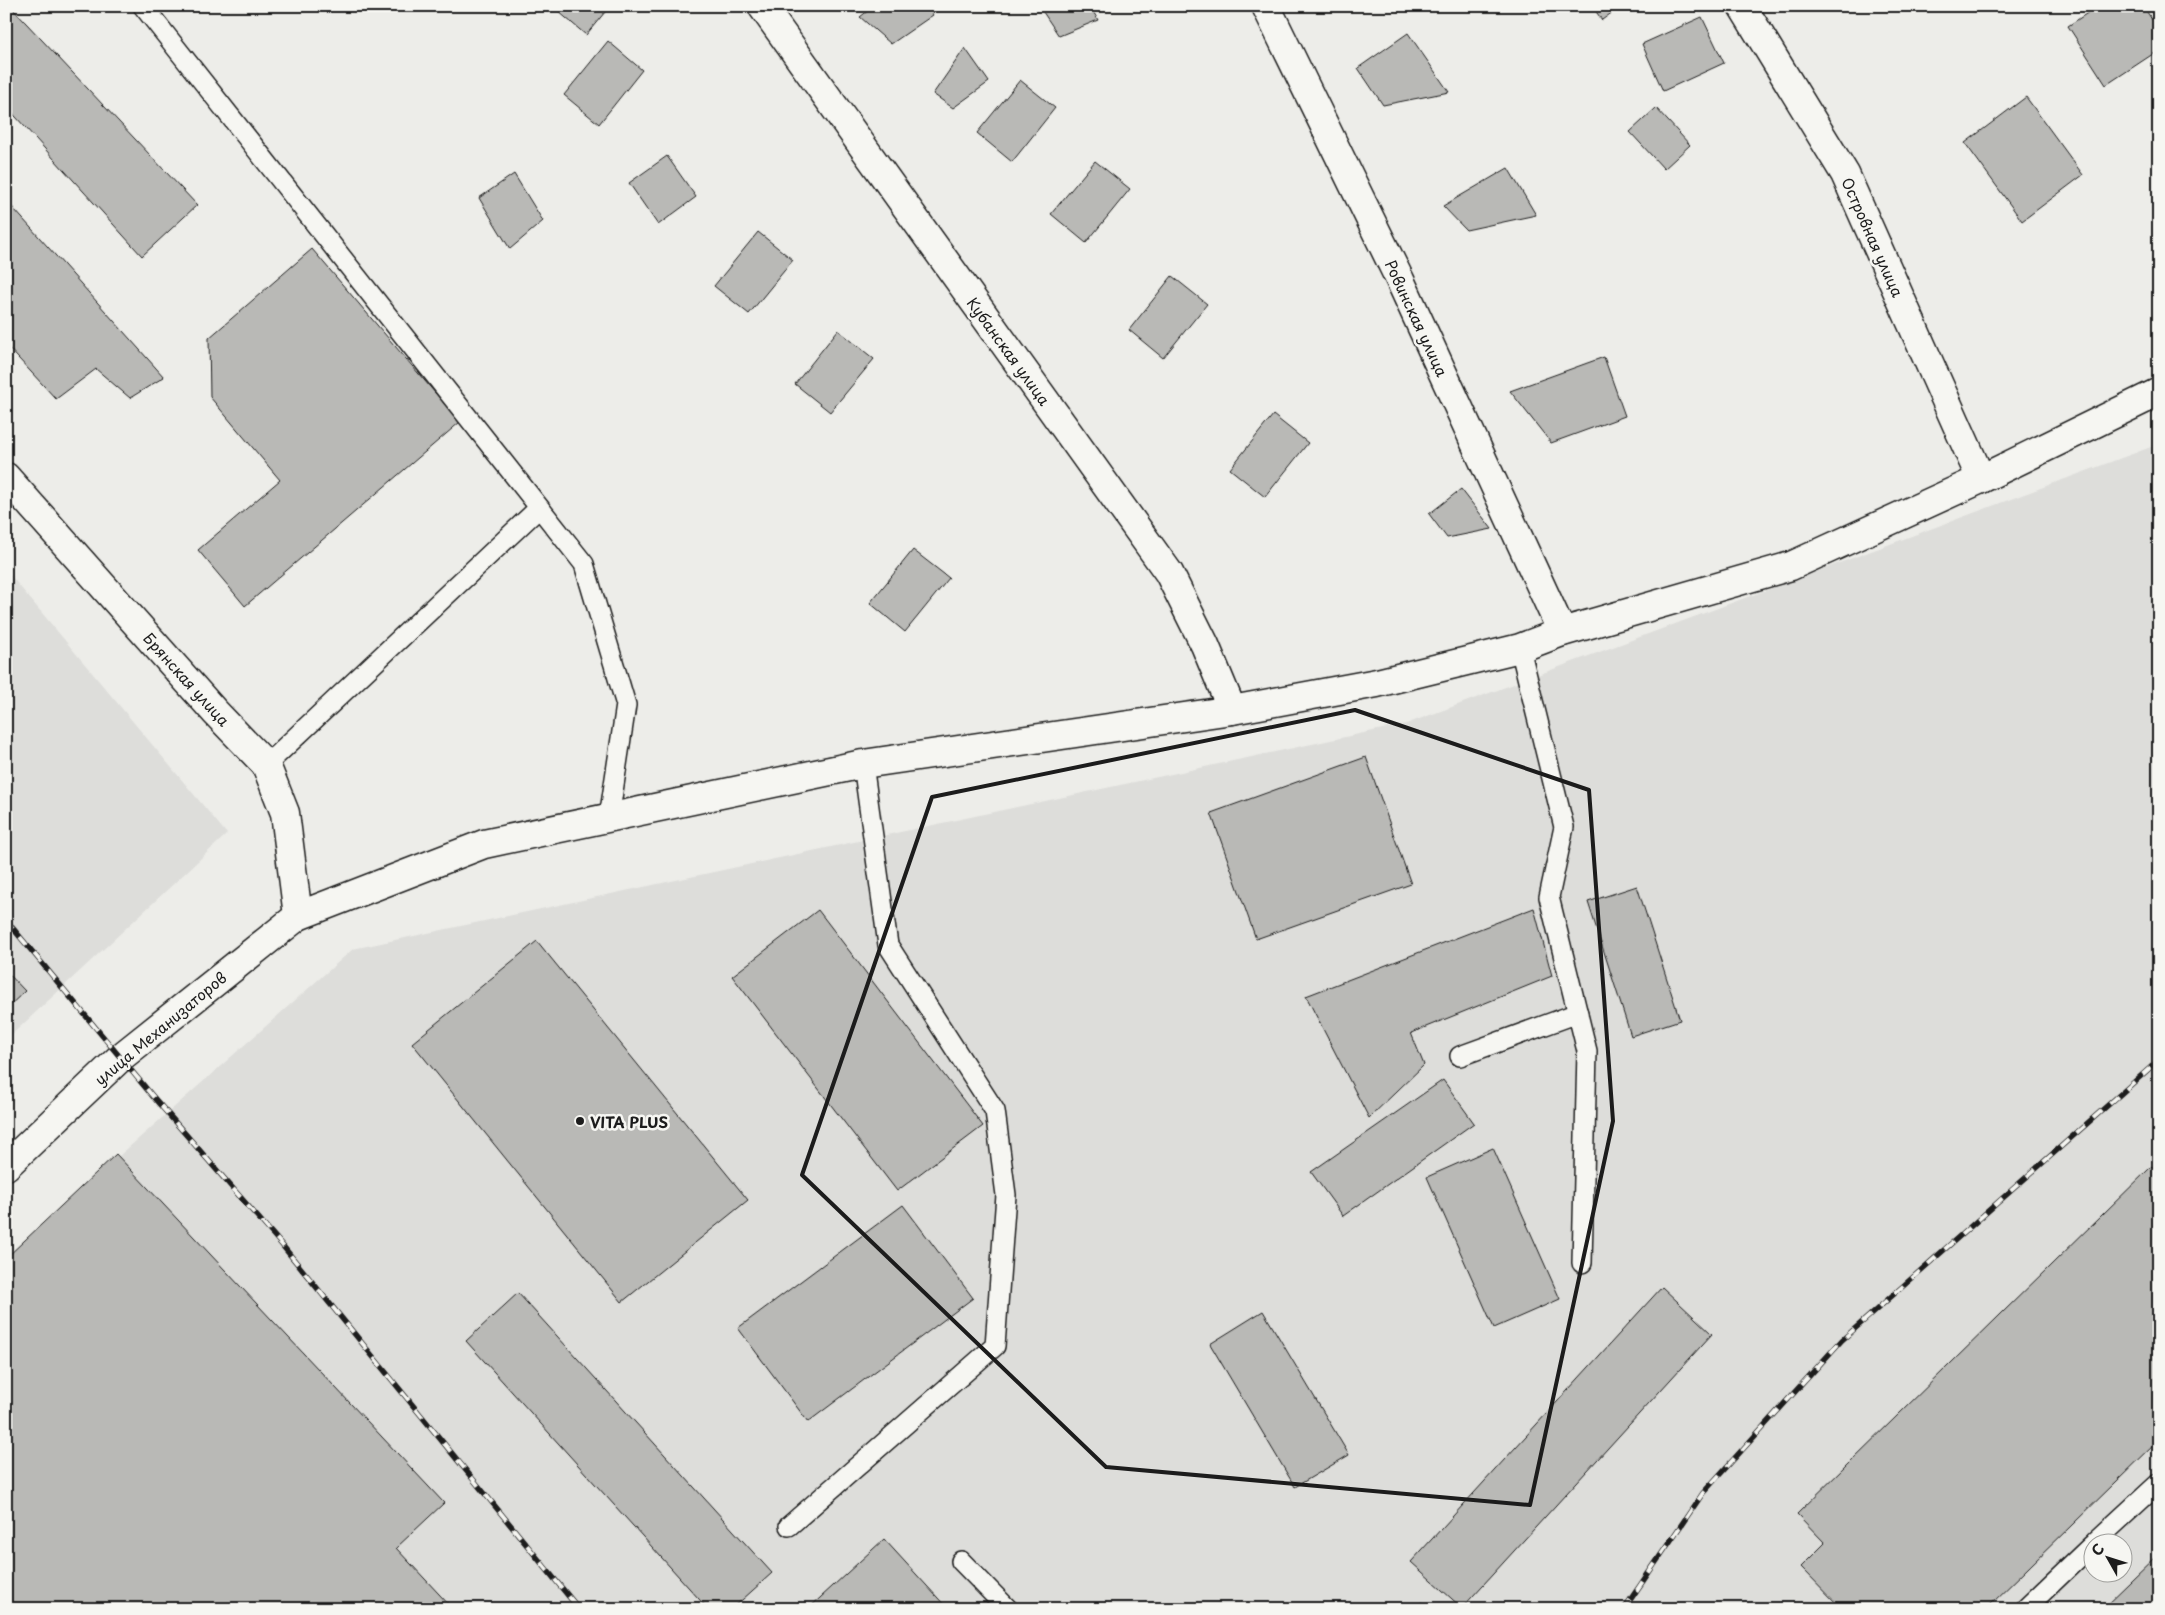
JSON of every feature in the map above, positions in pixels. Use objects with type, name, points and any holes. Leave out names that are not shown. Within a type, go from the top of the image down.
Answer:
[{"type":"street","name":"Кубанская улица","points":[[762,6],[1168,573],[1205,644],[1232,710]]},
{"type":"street","name":"Ровинская улица","points":[[1266,6],[1400,280],[1562,632]]},
{"type":"street","name":"Островная улица","points":[[1742,6],[1845,174],[1981,479]]},
{"type":"street","name":"улица Механизаторов","points":[[6,1166],[121,1057],[298,916],[484,844],[863,764],[1232,710],[1377,683],[1520,648],[1562,632],[1791,566],[1981,479],[2159,392]]},
{"type":"street","name":"Брянская улица","points":[[6,477],[215,712],[266,765],[285,813],[298,916]]},
{"type":"lane","points":[[143,6],[584,564],[626,705],[609,818]]},
{"type":"lane","points":[[266,765],[539,508]]},
{"type":"lane","points":[[1520,648],[1564,827],[1549,897],[1587,1051],[1582,1263]]},
{"type":"lane","points":[[788,1526],[995,1346],[1006,1195],[995,1112],[888,945],[863,764]]},
{"type":"lane","points":[[1460,1056],[1578,1013]]},
{"type":"lane","points":[[2106,1532],[2159,1483]]},
{"type":"lane","points":[[2025,1609],[2082,1555]]},
{"type":"lane","points":[[961,1560],[1008,1609]]},
{"type":"highlighted area","points":[[1355,710],[1589,790],[1613,1121],[1530,1505],[1106,1467],[802,1175],[932,797]]},
{"type":"shaded area","points":[[2159,444],[2159,1609],[6,1609],[6,1256],[353,949],[1406,724]]},
{"type":"shaded area","points":[[6,570],[227,834],[6,1040]]},
{"type":"building","points":[[6,6],[10,6],[197,205],[142,256],[6,106]]},
{"type":"building","points":[[552,6],[610,6],[586,35]]},
{"type":"building","points":[[874,6],[927,6],[933,15],[891,44],[860,17]]},
{"type":"building","points":[[1039,6],[1090,6],[1098,20],[1059,36]]},
{"type":"building","points":[[1592,6],[1621,6],[1602,20]]},
{"type":"building","points":[[2098,6],[2143,6],[2159,30],[2159,50],[2106,85],[2068,26]]},
{"type":"building","points":[[1702,17],[1724,63],[1663,91],[1642,44]]},
{"type":"building","points":[[1408,33],[1449,92],[1383,105],[1358,68]]},
{"type":"building","points":[[608,41],[642,70],[599,124],[564,95]]},
{"type":"building","points":[[965,48],[989,82],[953,108],[933,94]]},
{"type":"building","points":[[1020,80],[1055,108],[1012,162],[977,133]]},
{"type":"building","points":[[2026,97],[2083,175],[2022,221],[1965,143]]},
{"type":"building","points":[[1656,108],[1690,145],[1664,169],[1630,132]]},
{"type":"building","points":[[667,156],[696,197],[658,225],[629,183]]},
{"type":"building","points":[[1095,161],[1130,189],[1086,243],[1051,214]]},
{"type":"building","points":[[1508,168],[1536,215],[1466,230],[1443,206]]},
{"type":"building","points":[[514,174],[543,221],[510,249],[479,198]]},
{"type":"building","points":[[6,200],[164,377],[130,398],[96,369],[56,399],[6,345]]},
{"type":"building","points":[[758,232],[793,260],[749,314],[714,286]]},
{"type":"building","points":[[312,249],[460,422],[245,606],[198,550],[280,480],[210,397],[209,338]]},
{"type":"building","points":[[1172,276],[1207,304],[1163,358],[1129,330]]},
{"type":"building","points":[[838,330],[874,359],[830,412],[795,384]]},
{"type":"building","points":[[1604,357],[1625,416],[1551,443],[1510,391]]},
{"type":"building","points":[[1273,415],[1308,443],[1265,497],[1230,469]]},
{"type":"building","points":[[1461,489],[1492,529],[1447,538],[1429,514]]},
{"type":"building","points":[[913,550],[949,578],[905,632],[870,603]]},
{"type":"building","points":[[1366,757],[1411,884],[1256,939],[1211,813]]},
{"type":"building","points":[[1637,886],[1680,1020],[1631,1036],[1588,902]]},
{"type":"building","points":[[1534,908],[1552,976],[1411,1033],[1424,1065],[1369,1118],[1306,996]]},
{"type":"building","points":[[818,910],[983,1126],[897,1191],[732,976]]},
{"type":"building","name":"VITA PLUS","points":[[537,941],[748,1200],[622,1302],[412,1043]]},
{"type":"building","points":[[6,971],[25,991],[6,1009]]},
{"type":"building","points":[[1443,1080],[1474,1123],[1343,1216],[1311,1172]]},
{"type":"building","points":[[1493,1148],[1560,1299],[1494,1328],[1427,1177]]},
{"type":"building","points":[[116,1154],[444,1503],[396,1548],[453,1609],[6,1609],[6,1258]]},
{"type":"building","points":[[2152,1166],[2159,1173],[2159,1440],[1986,1609],[1842,1609],[1801,1567],[1825,1543],[1797,1514]]},
{"type":"building","points":[[903,1205],[973,1298],[808,1422],[738,1328]]},
{"type":"building","points":[[1662,1287],[1712,1334],[1462,1608],[1411,1562]]},
{"type":"building","points":[[518,1293],[772,1573],[732,1609],[708,1609],[466,1341]]},
{"type":"building","points":[[1263,1311],[1349,1455],[1295,1487],[1210,1344]]},
{"type":"building","points":[[884,1539],[948,1609],[808,1609]]},
{"type":"building","points":[[2159,1554],[2159,1609],[2102,1609],[2132,1582]]},
{"type":"building","points":[[1421,1602],[1432,1609],[1416,1609]]},
{"type":"railway","points":[[6,920],[155,1099],[282,1245],[579,1609]]},
{"type":"railway","points":[[1624,1609],[1703,1493],[1842,1340],[2159,1060]]},
{"type":"place","name":"VITA PLUS","points":[[580,1121]]}]
